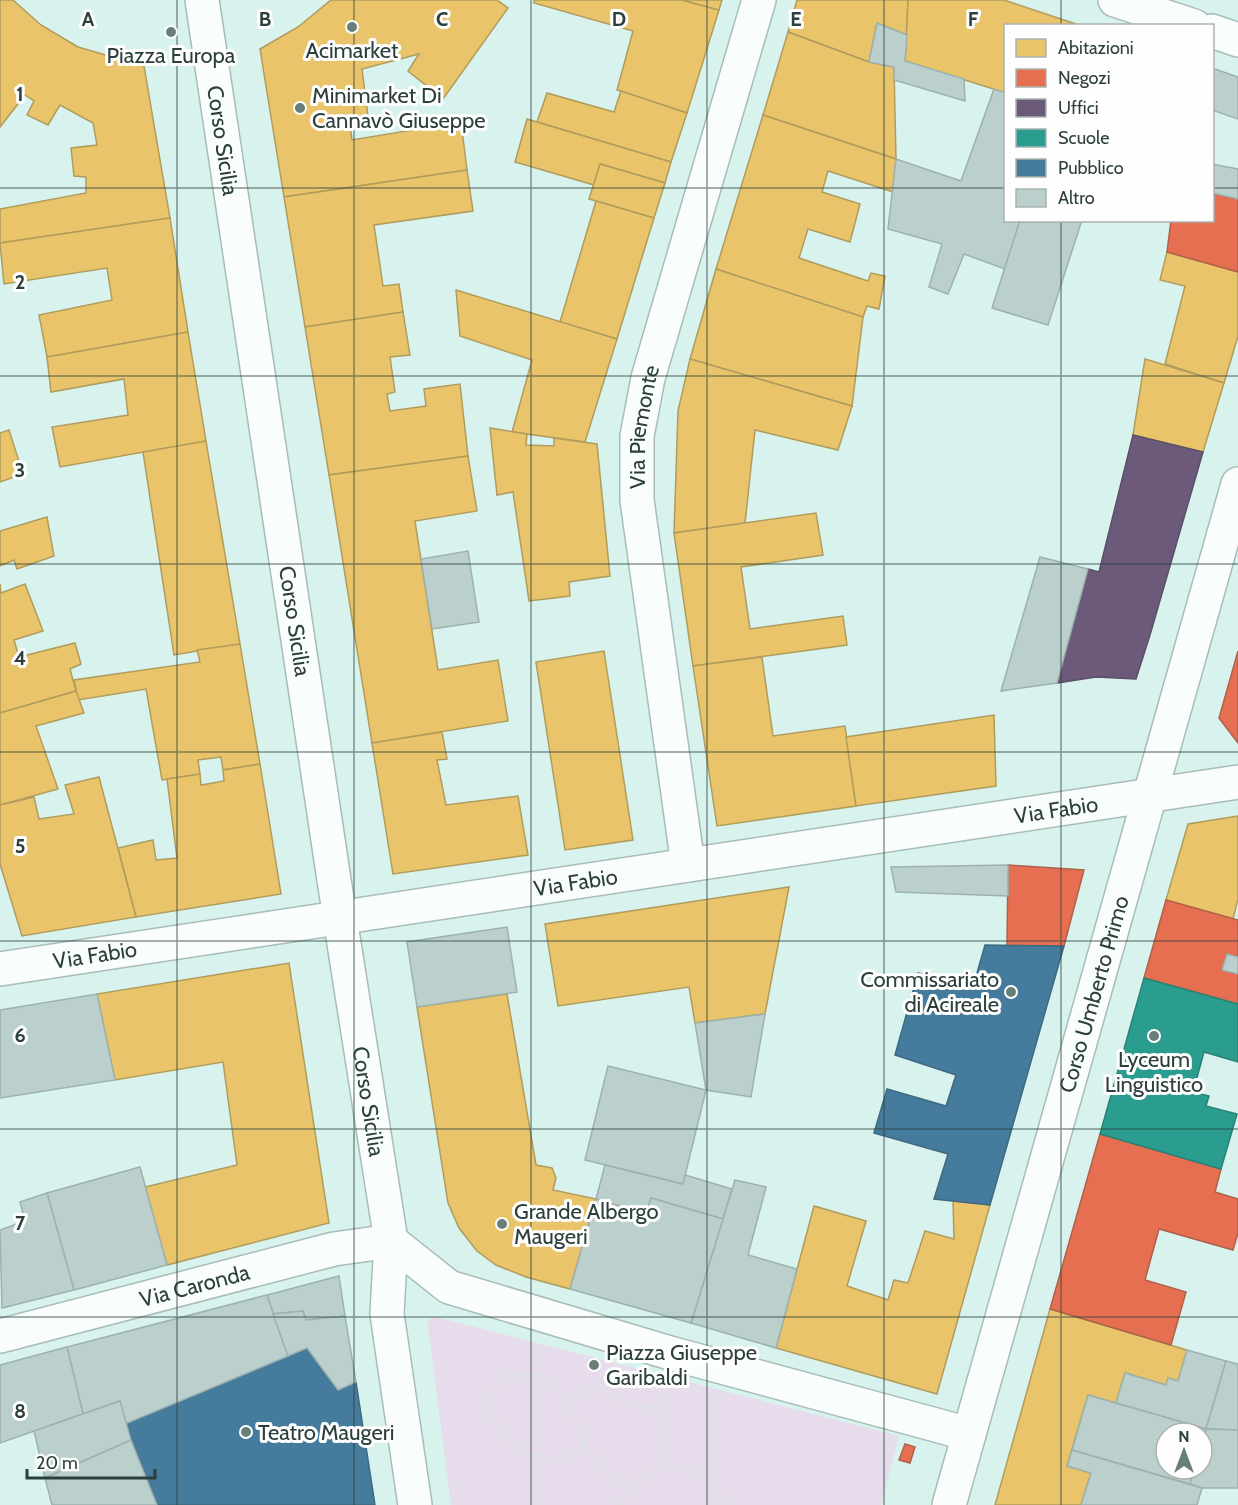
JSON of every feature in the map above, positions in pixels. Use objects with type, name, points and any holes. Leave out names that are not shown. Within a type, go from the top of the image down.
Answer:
[{"type":"street","name":"Corso Sicilia","points":[[202,0],[340,919],[391,1241],[387,1314],[415,1505]]},
{"type":"street","name":"Via Piemonte","points":[[688,865],[638,500],[637,436],[648,378],[759,0]]},
{"type":"street","points":[[1115,0],[1188,24]]},
{"type":"street","points":[[1214,33],[1238,40]]},
{"type":"street","name":"Corso Umberto Primo","points":[[949,1505],[1238,484]]},
{"type":"street","name":"Via Fabio","points":[[1,966],[340,919],[1238,782]]},
{"type":"street","points":[[391,1241],[449,1287],[670,1353],[969,1434]]},
{"type":"street","name":"Via Caronda","points":[[0,1336],[334,1249],[391,1241]]},
{"type":"path","points":[[670,1353],[670,1467]]},
{"type":"path","points":[[584,1446],[558,1459],[531,1454],[502,1438],[487,1405],[501,1377],[540,1374],[570,1400],[584,1446],[614,1483],[628,1490]]},
{"type":"path","points":[[570,1400],[597,1387],[629,1405],[670,1409]]},
{"type":"path","points":[[620,1505],[628,1490],[639,1478],[654,1470],[670,1467],[689,1469],[707,1477],[721,1490],[728,1505]]},
{"type":"shaded area","points":[[436,1317],[899,1436],[881,1505],[451,1505],[428,1327],[429,1319]]},
{"type":"building: Abitazioni","points":[[0,0],[13,0],[41,25],[78,47],[144,66],[170,218],[0,243],[0,209],[86,193],[86,177],[74,176],[71,148],[97,145],[93,123],[60,105],[48,125],[27,115],[34,101],[25,95],[0,127]]},
{"type":"building: Abitazioni","points":[[331,0],[497,0],[508,8],[443,99],[408,71],[419,54],[362,69],[369,124],[350,125],[352,140],[461,122],[467,170],[284,197],[260,49],[298,27]]},
{"type":"building: Abitazioni","points":[[534,0],[682,0],[719,10],[687,113],[617,90],[633,31],[534,3]]},
{"type":"building: Abitazioni","points":[[682,0],[722,0],[719,10]]},
{"type":"building: Abitazioni","points":[[797,0],[908,0],[907,35],[877,23],[869,62],[788,32]]},
{"type":"building: Abitazioni","points":[[908,0],[1004,0],[1076,24],[1004,24],[1004,92],[905,61]]},
{"type":"building: Abitazioni","points":[[788,32],[869,62],[894,67],[896,159],[763,115]]},
{"type":"building: Abitazioni","points":[[621,91],[687,113],[671,162],[537,122],[547,93],[614,112]]},
{"type":"building: Abitazioni","points":[[763,115],[896,159],[893,192],[828,171],[822,192],[860,204],[850,242],[808,229],[799,258],[868,281],[871,273],[885,276],[879,309],[867,306],[863,317],[716,269]]},
{"type":"building: Abitazioni","points":[[527,119],[671,162],[665,183],[600,164],[594,185],[515,162]]},
{"type":"building: Abitazioni","points":[[600,164],[665,183],[654,218],[589,199]]},
{"type":"building: Abitazioni","points":[[467,170],[473,211],[374,225],[383,286],[399,284],[403,312],[305,327],[284,197]]},
{"type":"building: Abitazioni","points":[[596,201],[654,218],[617,339],[560,322]]},
{"type":"building: Abitazioni","points":[[170,218],[188,332],[47,357],[39,315],[112,300],[107,268],[4,284],[0,243]]},
{"type":"building: Abitazioni","points":[[1167,252],[1238,272],[1238,336],[1224,383],[1165,364],[1185,286],[1160,280]]},
{"type":"building: Abitazioni","points":[[716,269],[863,317],[852,406],[690,359]]},
{"type":"building: Abitazioni","points":[[456,290],[617,339],[585,442],[512,432],[532,360],[460,336]]},
{"type":"building: Abitazioni","points":[[403,312],[410,355],[390,357],[395,392],[387,394],[390,411],[426,406],[424,389],[460,384],[468,456],[329,475],[305,327]]},
{"type":"building: Abitazioni","points":[[188,332],[206,441],[60,467],[52,427],[128,415],[124,379],[51,392],[47,357]]},
{"type":"building: Abitazioni","points":[[690,359],[852,406],[838,450],[755,430],[745,523],[674,533],[678,411]]},
{"type":"building: Abitazioni","points":[[1145,359],[1224,383],[1203,452],[1133,435]]},
{"type":"building: Abitazioni","points":[[490,428],[527,434],[526,445],[554,446],[554,438],[597,444],[610,576],[569,582],[570,596],[529,601],[513,492],[497,495]]},
{"type":"building: Abitazioni","points":[[9,430],[23,474],[0,482],[0,433]]},
{"type":"building: Abitazioni","points":[[206,441],[240,644],[174,655],[143,452]]},
{"type":"building: Abitazioni","points":[[468,456],[477,511],[415,521],[438,670],[498,660],[508,721],[372,743],[329,475]]},
{"type":"building: Abitazioni","points":[[816,513],[823,555],[741,567],[750,629],[843,616],[847,645],[693,666],[674,533]]},
{"type":"building: Abitazioni","points":[[47,517],[54,556],[17,569],[14,560],[0,566],[0,531]]},
{"type":"building: Abitazioni","points":[[0,584],[1,593],[25,584],[43,631],[14,640],[19,657],[75,643],[81,664],[70,669],[76,691],[0,713]]},
{"type":"building: Abitazioni","points":[[240,644],[260,764],[223,770],[221,757],[198,760],[200,774],[162,780],[146,689],[78,700],[74,680],[200,662],[197,650]]},
{"type":"building: Abitazioni","points":[[604,651],[633,840],[565,850],[536,662]]},
{"type":"building: Abitazioni","points":[[762,657],[773,736],[845,726],[856,806],[717,826],[693,666]]},
{"type":"building: Abitazioni","points":[[76,691],[84,713],[36,726],[58,789],[0,805],[0,713]]},
{"type":"building: Abitazioni","points":[[994,715],[996,786],[856,806],[846,737]]},
{"type":"building: Abitazioni","points":[[442,732],[447,759],[437,760],[446,805],[518,796],[528,855],[393,874],[372,743]]},
{"type":"building: Abitazioni","points":[[260,764],[281,894],[136,917],[118,848],[153,840],[156,860],[177,858],[167,779],[200,774],[201,785],[224,781],[223,770]]},
{"type":"building: Abitazioni","points":[[99,777],[136,917],[22,936],[0,864],[0,805],[34,797],[39,819],[74,814],[65,785]]},
{"type":"building: Abitazioni","points":[[1238,816],[1238,899],[1233,919],[1166,900],[1188,824]]},
{"type":"building: Abitazioni","points":[[789,887],[765,1014],[695,1023],[689,987],[558,1006],[545,924]]},
{"type":"building: Abitazioni","points":[[289,963],[329,1223],[167,1265],[145,1187],[237,1165],[223,1062],[115,1080],[97,994]]},
{"type":"building: Abitazioni","points":[[507,994],[536,1165],[552,1168],[556,1178],[553,1190],[596,1199],[570,1289],[526,1277],[496,1265],[477,1251],[459,1228],[448,1203],[417,1007]]},
{"type":"building: Abitazioni","points":[[953,1201],[990,1205],[937,1394],[776,1348],[814,1206],[866,1221],[847,1286],[888,1300],[894,1280],[908,1283],[925,1231],[954,1239]]},
{"type":"building: Abitazioni","points":[[1050,1309],[1187,1350],[1178,1381],[1168,1378],[1166,1385],[1125,1373],[1116,1403],[1088,1395],[1067,1466],[1091,1473],[1081,1505],[995,1505]]},
{"type":"building: Negozi","points":[[1214,193],[1238,199],[1238,272],[1167,252],[1171,222],[1214,222]]},
{"type":"building: Negozi","points":[[1238,651],[1238,743],[1219,718]]},
{"type":"building: Negozi","points":[[1008,865],[1084,870],[1064,946],[1007,946]]},
{"type":"building: Negozi","points":[[1166,900],[1238,920],[1238,957],[1227,954],[1222,970],[1238,974],[1238,1004],[1144,978]]},
{"type":"building: Negozi","points":[[1100,1134],[1221,1169],[1215,1192],[1238,1199],[1238,1233],[1233,1250],[1159,1229],[1145,1280],[1186,1292],[1171,1345],[1050,1309]]},
{"type":"building: Negozi","points":[[905,1444],[915,1447],[910,1463],[899,1460]]},
{"type":"building: Uffici","points":[[1133,435],[1203,452],[1150,635],[1136,679],[1096,677],[1057,683],[1088,569],[1099,572]]},
{"type":"building: Scuole","points":[[1144,978],[1238,1004],[1238,1062],[1204,1052],[1193,1092],[1209,1096],[1206,1106],[1237,1114],[1221,1169],[1100,1134]]},
{"type":"building: Pubblico","points":[[985,945],[1064,946],[990,1205],[934,1199],[948,1154],[874,1133],[887,1089],[946,1106],[956,1075],[895,1055],[918,973],[973,987]]},
{"type":"building: Pubblico","name":"Teatro Maugeri","points":[[307,1348],[338,1390],[356,1382],[375,1505],[157,1505],[125,1424]]},
{"type":"building: Altro","points":[[877,23],[907,35],[905,61],[964,79],[965,101],[894,80],[894,67],[869,62]]},
{"type":"building: Altro","points":[[1214,69],[1238,77],[1238,119],[1214,111]]},
{"type":"building: Altro","points":[[994,89],[1004,92],[1004,222],[1019,222],[1005,269],[964,254],[948,294],[929,287],[942,244],[888,229],[896,159],[961,181]]},
{"type":"building: Altro","points":[[1214,164],[1238,169],[1238,199],[1214,193]]},
{"type":"building: Altro","points":[[1019,222],[1081,222],[1048,325],[992,308]]},
{"type":"building: Altro","points":[[468,551],[479,622],[432,629],[421,559]]},
{"type":"building: Altro","points":[[1040,557],[1088,569],[1057,683],[1001,691]]},
{"type":"building: Altro","points":[[1008,865],[1008,896],[896,892],[891,867]]},
{"type":"building: Altro","points":[[507,927],[517,992],[417,1007],[407,942]]},
{"type":"building: Altro","points":[[1227,954],[1238,957],[1238,974],[1222,970]]},
{"type":"building: Altro","points":[[97,994],[115,1080],[0,1098],[0,1010]]},
{"type":"building: Altro","points":[[765,1014],[751,1097],[706,1090],[695,1023]]},
{"type":"building: Altro","points":[[608,1066],[706,1090],[683,1184],[585,1160]]},
{"type":"building: Altro","points":[[605,1165],[683,1184],[685,1175],[732,1189],[723,1219],[651,1198],[646,1214],[596,1199]]},
{"type":"building: Altro","points":[[140,1167],[167,1265],[74,1290],[47,1193]]},
{"type":"building: Altro","points":[[735,1180],[766,1187],[748,1255],[797,1269],[776,1348],[691,1323]]},
{"type":"building: Altro","points":[[47,1193],[74,1290],[2,1308],[0,1230],[25,1221],[20,1202]]},
{"type":"building: Altro","points":[[651,1198],[723,1219],[691,1323],[570,1289],[596,1199],[646,1214]]},
{"type":"building: Altro","points":[[339,1276],[345,1316],[306,1320],[303,1311],[273,1314],[267,1295]]},
{"type":"building: Altro","points":[[267,1295],[288,1356],[125,1424],[120,1401],[83,1414],[67,1347]]},
{"type":"building: Altro","points":[[303,1311],[306,1320],[345,1316],[356,1382],[338,1390],[307,1348],[288,1356],[273,1314]]},
{"type":"building: Altro","points":[[67,1347],[83,1414],[0,1443],[0,1365]]},
{"type":"building: Altro","points":[[1187,1350],[1226,1361],[1208,1421],[1178,1421],[1116,1403],[1125,1373],[1166,1385],[1168,1378],[1178,1381]]},
{"type":"building: Altro","points":[[1226,1361],[1238,1364],[1238,1430],[1214,1429],[1214,1421],[1208,1421]]},
{"type":"building: Altro","points":[[1088,1395],[1178,1421],[1154,1421],[1154,1474],[1072,1450]]},
{"type":"building: Altro","points":[[120,1401],[131,1440],[45,1478],[34,1431]]},
{"type":"building: Altro","points":[[1214,1429],[1238,1430],[1238,1488],[1202,1488],[1190,1484],[1191,1481],[1214,1481]]},
{"type":"building: Altro","points":[[131,1440],[157,1505],[52,1505],[45,1478]]},
{"type":"building: Altro","points":[[1072,1450],[1154,1474],[1154,1481],[1178,1481],[1202,1488],[1197,1505],[1081,1505],[1091,1473],[1067,1466]]},
{"type":"place","name":"Acimarket","points":[[352,27]]},
{"type":"place","name":"Piazza Europa","points":[[171,32]]},
{"type":"place","name":"Minimarket Di Cannavò Giuseppe","points":[[300,108]]},
{"type":"place","name":"Commissariato di Acireale","points":[[1011,992]]},
{"type":"place","name":"Lyceum Linguistico","points":[[1154,1036]]},
{"type":"place","name":"Grande Albergo Maugeri","points":[[502,1224]]},
{"type":"place","name":"Piazza Giuseppe Garibaldi","points":[[594,1365]]},
{"type":"place","name":"Teatro Maugeri","points":[[246,1432]]}]
